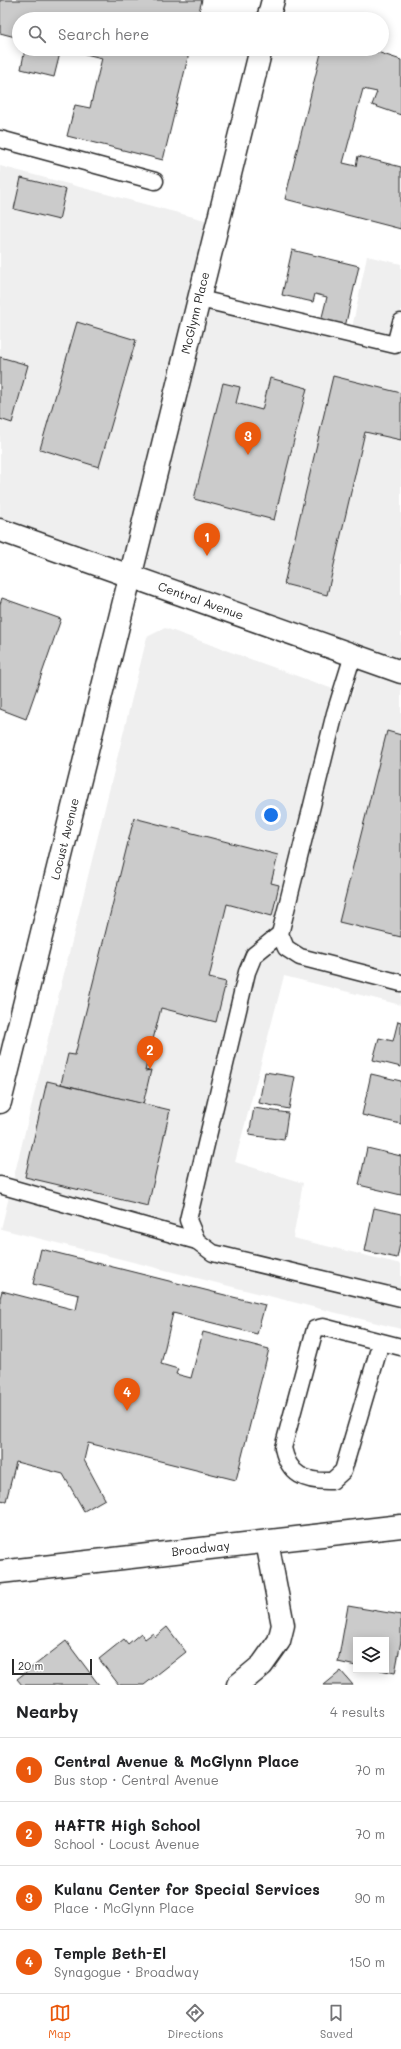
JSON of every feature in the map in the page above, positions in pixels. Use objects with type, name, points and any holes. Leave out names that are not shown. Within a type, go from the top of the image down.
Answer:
[{"type":"street","points":[[270,12],[273,0]]},
{"type":"street","name":"McGlynn Place","points":[[131,577],[259,56]]},
{"type":"street","name":"Central Avenue","points":[[0,530],[401,672]]},
{"type":"street","name":"Locust Avenue","points":[[0,1102],[31,972],[131,577]]},
{"type":"street","name":"Broadway","points":[[0,1572],[267,1542],[400,1522]]},
{"type":"street","points":[[238,1685],[262,1665],[279,1641],[283,1625],[267,1542]]},
{"type":"lane","points":[[0,140],[155,181]]},
{"type":"lane","points":[[200,299],[395,345],[401,322]]},
{"type":"lane","points":[[197,1241],[188,1220],[248,972],[254,955],[280,934],[334,721],[353,655]]},
{"type":"lane","points":[[280,934],[286,948],[300,957],[401,983]]},
{"type":"lane","points":[[0,1185],[197,1241],[213,1253],[401,1298]]},
{"type":"lane","points":[[382,1342],[343,1470],[332,1481],[315,1482],[297,1475],[285,1458],[283,1448],[315,1329],[323,1327],[382,1342],[401,1347]]},
{"type":"shaded area","points":[[0,166],[220,224],[203,289],[351,333],[367,256],[401,264],[401,1005],[284,976],[235,1162],[303,1183],[293,1238],[401,1264],[401,1329],[1,1229],[147,637],[165,628],[352,696],[362,654],[0,527]]},
{"type":"building","points":[[0,0],[202,0],[199,12],[12,12],[12,36],[0,33]]},
{"type":"building","points":[[24,56],[59,56],[54,77],[21,69]]},
{"type":"building","points":[[94,56],[188,56],[163,160],[67,136],[75,105],[90,108],[102,58]]},
{"type":"building","points":[[320,56],[389,56],[401,60],[401,115],[372,105],[377,92],[363,89],[343,163],[356,166],[358,156],[401,167],[401,229],[285,199]]},
{"type":"building","points":[[21,178],[66,189],[59,220],[14,209]]},
{"type":"building","points":[[292,250],[359,266],[345,327],[321,321],[327,297],[315,294],[313,302],[282,295]]},
{"type":"building","points":[[77,322],[136,340],[99,467],[40,449]]},
{"type":"building","points":[[0,357],[28,365],[12,423],[0,419]]},
{"type":"building","points":[[333,376],[401,393],[401,440],[365,432],[327,595],[284,584]]},
{"type":"building","points":[[270,378],[307,388],[274,520],[194,499],[223,383],[240,387],[236,403],[262,410]]},
{"type":"building","points":[[2,598],[61,619],[26,719],[0,709],[0,604]]},
{"type":"building","points":[[387,731],[401,735],[401,937],[339,922]]},
{"type":"building","points":[[134,818],[278,855],[271,883],[279,885],[272,916],[227,904],[209,978],[226,982],[216,1022],[161,1008],[145,1071],[151,1070],[143,1104],[61,1084],[68,1054],[75,1055]]},
{"type":"building","points":[[398,1021],[401,1022],[401,1067],[373,1060],[379,1038],[393,1041]]},
{"type":"building","points":[[265,1072],[295,1077],[289,1109],[259,1103]]},
{"type":"building","points":[[371,1074],[401,1081],[401,1124],[362,1115]]},
{"type":"building","points":[[47,1081],[170,1110],[148,1206],[25,1177]]},
{"type":"building","points":[[254,1108],[288,1113],[284,1140],[249,1135]]},
{"type":"building","points":[[367,1148],[401,1156],[401,1195],[359,1185]]},
{"type":"building","points":[[374,1208],[401,1214],[401,1239],[397,1258],[365,1251]]},
{"type":"building","points":[[41,1249],[265,1305],[257,1334],[173,1313],[161,1364],[178,1369],[176,1374],[191,1378],[203,1332],[269,1349],[236,1480],[88,1443],[84,1460],[105,1499],[84,1511],[63,1474],[16,1462],[6,1501],[0,1500],[0,1298],[2,1291],[76,1310],[79,1295],[33,1284]]},
{"type":"building","points":[[348,1606],[401,1615],[401,1641],[395,1673],[389,1672],[389,1637],[353,1637],[353,1665],[338,1662]]},
{"type":"building","points":[[167,1627],[186,1652],[144,1685],[119,1685],[99,1659],[124,1639],[128,1644],[141,1633],[145,1639],[153,1633],[155,1637]]},
{"type":"building","points":[[66,1641],[99,1685],[22,1685],[17,1679]]},
{"type":"building","points":[[341,1671],[353,1685],[324,1685]]},
{"type":"place","name":"Kulanu Center for Special Services","points":[[248,455]]},
{"type":"place","name":"Central Avenue & McGlynn Place","points":[[207,556]]},
{"type":"place","name":"HAFTR High School","points":[[150,1069]]},
{"type":"place","name":"Temple Beth-El","points":[[127,1411]]}]
